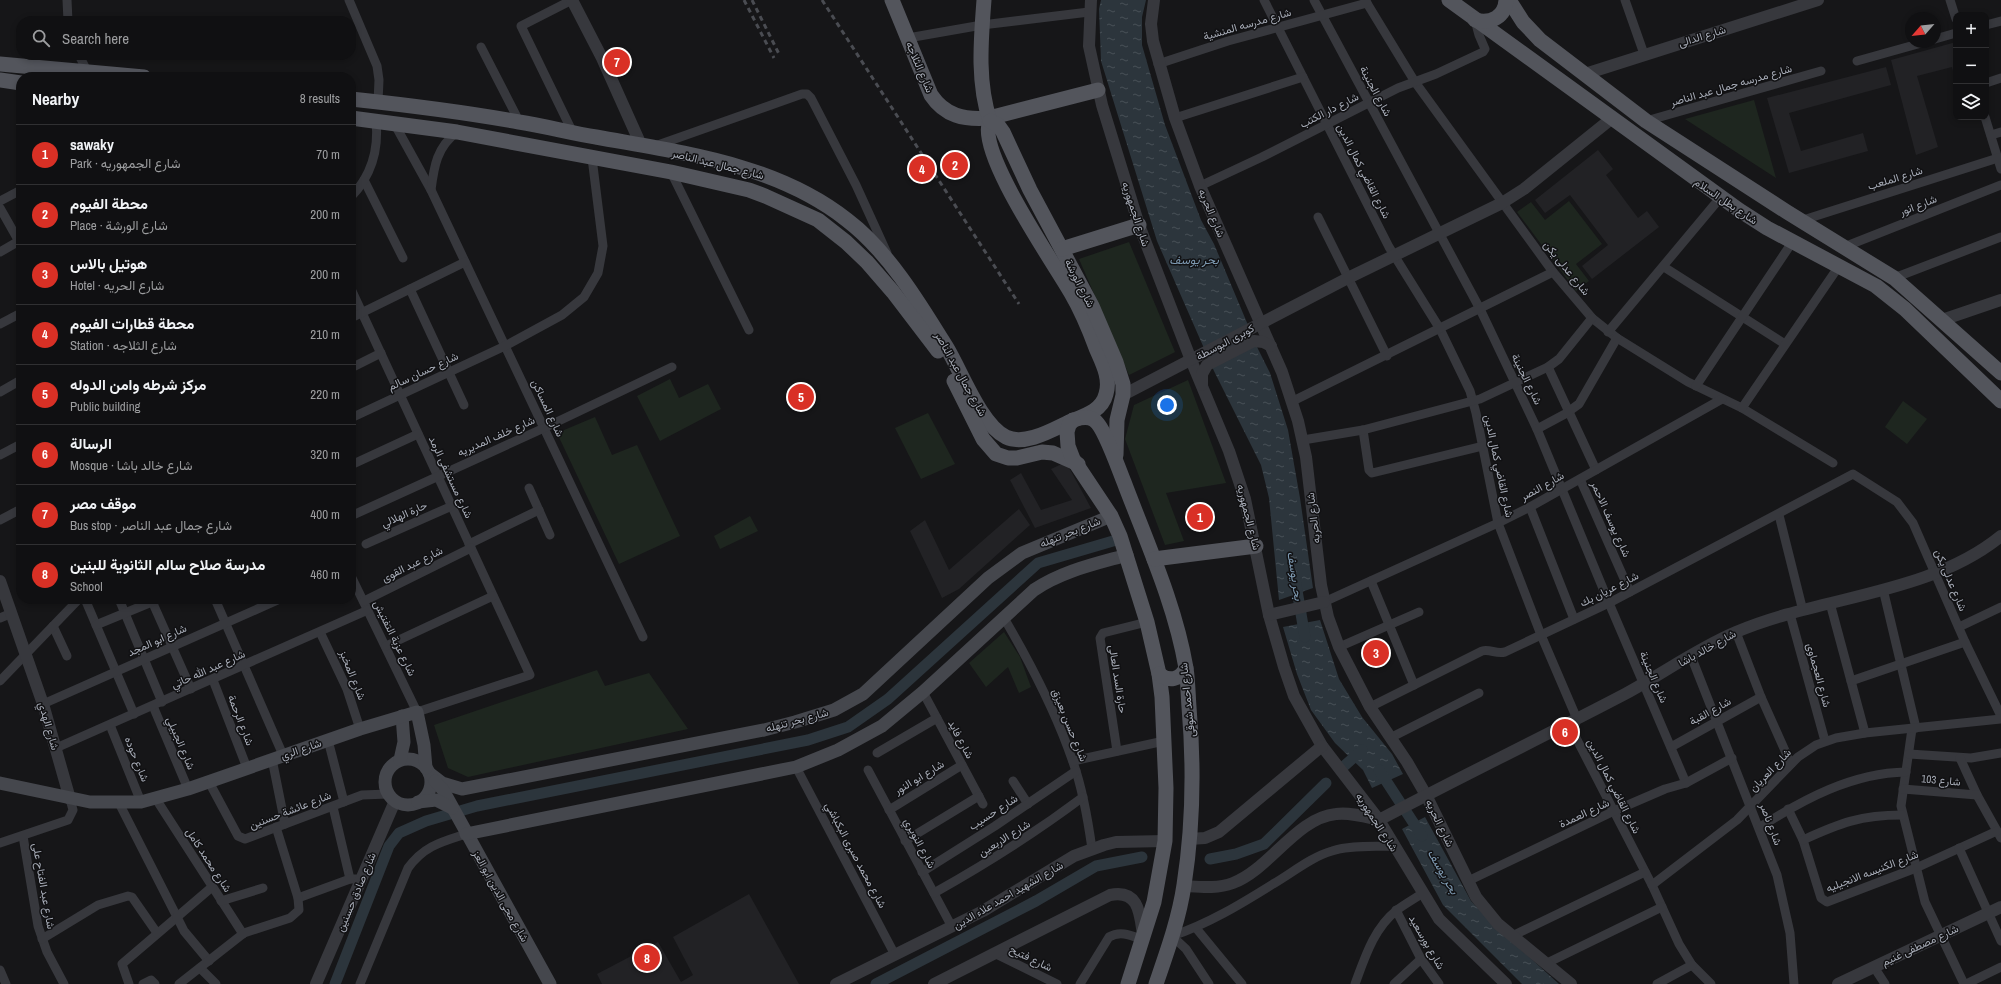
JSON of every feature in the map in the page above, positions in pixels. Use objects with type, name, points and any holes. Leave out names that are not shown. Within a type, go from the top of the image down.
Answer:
[{"type":"main road","name":"شارع الثلاجه","points":[[892,0],[928,89],[940,106],[951,114],[962,117],[989,119],[1098,90]]},
{"type":"main road","name":"شارع الورشة","points":[[984,0],[981,82],[983,99],[989,119],[987,132],[1008,189],[1080,309],[1106,374],[1107,390],[1102,403],[1094,412],[1077,419]]},
{"type":"main road","name":"شارع بطل السلام","points":[[1449,0],[1720,198],[1767,228],[1876,286],[1889,296],[2001,401]]},
{"type":"main road","points":[[1476,20],[1483,22],[1497,18],[1502,13],[1508,0]]},
{"type":"main road","points":[[1508,0],[1523,22],[1540,40],[1646,121],[1800,220],[1894,278],[1997,368]]},
{"type":"main road","points":[[1525,56],[1526,45],[1532,41],[1540,40]]},
{"type":"main road","points":[[0,64],[96,72]]},
{"type":"main road","points":[[0,80],[16,82]]},
{"type":"main road","name":"شارع جمال عبد الناصر","points":[[356,100],[518,121],[736,166],[792,186],[825,203],[855,226],[875,245],[894,269],[948,348],[989,424],[1008,439]]},
{"type":"main road","name":"شارع جمال عبد الناصر","points":[[356,119],[457,132],[671,172],[748,190],[772,198],[818,220],[846,242],[867,262],[893,292],[935,346],[983,440],[996,454]]},
{"type":"main road","name":"شارع الورشة","points":[[989,119],[998,125],[1003,132],[1030,190],[1103,329],[1120,374],[1123,394],[1116,434],[1116,462]]},
{"type":"main road","points":[[1739,210],[1744,206],[1748,194],[1742,183]]},
{"type":"main road","points":[[1767,228],[1762,217],[1763,210],[1770,201]]},
{"type":"main road","points":[[1062,250],[1139,225]]},
{"type":"main road","points":[[1964,367],[1972,362],[1976,349]]},
{"type":"main road","points":[[1978,379],[1985,368],[1997,368]]},
{"type":"main road","name":"شارع احمد شوقى","points":[[1077,419],[1090,418],[1099,424],[1116,462],[1154,558],[1171,609],[1186,668],[1192,769],[1190,839],[1184,886],[1172,936],[1156,984]]},
{"type":"main road","points":[[1077,419],[1029,438],[1008,439],[996,454],[1008,458],[1017,458],[1047,452],[1078,464]]},
{"type":"main road","points":[[1077,419],[1069,425],[1067,439],[1070,453],[1111,516],[1127,555],[1147,622],[1159,674],[1162,697],[1166,788],[1165,841],[1158,882],[1143,940],[1128,984]]},
{"type":"main road","name":"شارع بحر تنهله","points":[[428,772],[442,783],[462,788],[764,730],[834,710],[853,700],[873,686],[988,578],[1008,562],[1041,544],[1111,516]]},
{"type":"main road","points":[[1154,558],[1256,546]]},
{"type":"main road","points":[[466,834],[796,767],[863,738],[882,726],[923,692],[1034,590],[1055,577],[1127,555]]},
{"type":"main road","points":[[1159,674],[1166,679],[1174,679],[1181,675],[1186,668]]},
{"type":"main road","points":[[1162,697],[1168,690],[1176,688],[1183,690],[1188,696]]},
{"type":"main road","points":[[417,712],[424,745],[429,791],[424,798],[418,802]]},
{"type":"main road","name":"شارع الري","points":[[0,783],[90,802],[141,802],[188,789],[360,729],[417,712]]},
{"type":"main road","points":[[400,760],[404,737],[402,716]]},
{"type":"main road","points":[[428,772],[414,760],[400,760],[394,763],[386,774],[386,788],[392,797],[402,804],[436,800],[452,808],[456,797],[462,788]]},
{"type":"main road","name":"شارع محى الدين ابو العز","points":[[428,772],[443,790],[550,984]]},
{"type":"street","points":[[67,0],[68,16]]},
{"type":"street","points":[[349,0],[356,16]]},
{"type":"street","points":[[573,133],[521,26],[572,0],[646,147],[802,94],[807,94],[811,98],[856,185],[894,269]]},
{"type":"street","name":"شارع الجمهوريه","points":[[1091,0],[1089,12],[1089,46],[1098,90],[1139,225],[1240,481],[1256,546],[1269,615],[1294,696],[1322,746],[1379,820],[1393,846],[1439,919],[1506,984]]},
{"type":"street","name":"شارع الحريه","points":[[1154,0],[1151,24],[1152,41],[1175,118],[1200,186],[1271,346],[1293,401],[1303,440],[1324,602],[1339,647],[1370,706],[1426,795],[1476,897],[1486,911],[1512,936],[1571,984]]},
{"type":"street","name":"شارع القاضي كمال الدين","points":[[1264,0],[1393,256],[1440,329],[1454,356],[1473,402],[1498,523],[1541,635],[1577,719],[1573,732],[1652,885],[1679,944],[1692,965],[1711,984]]},
{"type":"street","name":"شارع الجنينة","points":[[1314,0],[1480,309],[1516,383],[1563,488],[1609,603],[1686,783]]},
{"type":"street","points":[[1625,0],[1644,54]]},
{"type":"street","name":"شارع الدالى","points":[[1585,74],[1644,54],[1818,0]]},
{"type":"street","points":[[1950,0],[1954,12]]},
{"type":"street","name":"شارع مدرسه المنشية","points":[[1158,64],[1366,1]]},
{"type":"street","name":"شارع عدلى يكن","points":[[1366,1],[1415,82],[1553,272],[1592,318],[1617,338],[1696,386],[1742,408],[1833,463]]},
{"type":"street","points":[[908,38],[982,26],[1089,12]]},
{"type":"street","points":[[356,16],[377,66],[379,80],[378,102]]},
{"type":"street","name":"شارع دار الكتب","points":[[1200,186],[1398,88],[1436,74],[1484,52],[1484,47],[1479,35],[1476,20]]},
{"type":"street","points":[[1989,24],[2001,21]]},
{"type":"street","points":[[1941,37],[1953,34]]},
{"type":"street","points":[[481,47],[518,121]]},
{"type":"street","points":[[1857,61],[1905,48]]},
{"type":"street","points":[[82,60],[87,71]]},
{"type":"street","name":"شارع مدرسه جمال عبد الناصر","points":[[1646,121],[1821,71]]},
{"type":"street","points":[[1175,118],[1303,77]]},
{"type":"street","points":[[1989,82],[2001,78]]},
{"type":"street","name":"كوبرى البوسطة","points":[[1123,394],[1348,278],[1502,203],[1524,189],[1611,119]]},
{"type":"street","points":[[1986,120],[2001,169]]},
{"type":"street","points":[[356,191],[364,180],[376,152],[376,121]]},
{"type":"street","name":"شارع المساكن","points":[[394,123],[430,190],[465,262],[643,636]]},
{"type":"street","points":[[430,190],[439,151],[447,140],[457,132]]},
{"type":"street","points":[[1991,135],[2001,132]]},
{"type":"street","name":"شارع حسان سالم","points":[[356,416],[505,346],[551,322],[574,307],[584,297],[598,273],[603,246],[592,158]]},
{"type":"street","name":"شارع الملعب","points":[[1800,220],[1998,158]]},
{"type":"street","points":[[671,172],[749,330]]},
{"type":"street","points":[[364,180],[403,258]]},
{"type":"street","name":"شارع انور","points":[[1844,247],[2001,185]]},
{"type":"street","points":[[0,201],[16,193]]},
{"type":"street","points":[[1608,332],[1664,267],[1720,198]]},
{"type":"street","points":[[0,208],[16,236]]},
{"type":"street","points":[[1318,217],[1387,356]]},
{"type":"street","points":[[1894,278],[2001,237]]},
{"type":"street","points":[[1696,386],[1793,241]]},
{"type":"street","points":[[0,252],[16,245]]},
{"type":"street","points":[[356,315],[465,262]]},
{"type":"street","points":[[1742,408],[1839,266]]},
{"type":"street","points":[[1664,267],[1785,344]]},
{"type":"street","points":[[1293,401],[1387,356],[1553,272]]},
{"type":"street","points":[[410,289],[464,405]]},
{"type":"street","name":"شارع مستشفى الرمد","points":[[356,299],[530,675]]},
{"type":"street","points":[[1942,320],[2001,300]]},
{"type":"street","points":[[0,324],[16,316]]},
{"type":"street","points":[[1303,440],[1363,430],[1473,402],[1548,367],[1559,359],[1592,318]]},
{"type":"street","points":[[1537,429],[1570,412],[1583,399],[1617,338]]},
{"type":"street","name":"كوبرى البوسطة","points":[[1202,386],[1202,374],[1207,365],[1254,341],[1263,342],[1271,346]]},
{"type":"street","points":[[356,366],[381,353]]},
{"type":"street","name":"شارع خلف المديريه","points":[[356,514],[544,428],[672,367]]},
{"type":"street","points":[[1548,367],[1596,470]]},
{"type":"street","points":[[0,392],[16,383]]},
{"type":"street","name":"شارع النصر","points":[[1324,602],[1530,507],[1722,399]]},
{"type":"street","points":[[1363,430],[1369,470],[1372,472],[1483,446]]},
{"type":"street","points":[[356,463],[418,434]]},
{"type":"street","points":[[0,454],[16,446]]},
{"type":"street","name":"شارع عدلى يكن","points":[[1853,474],[1886,494],[1906,512],[1913,523],[1965,642],[2001,716]]},
{"type":"street","name":"شارع عريان بك","points":[[1370,706],[1482,652],[1487,650],[1499,653],[1505,652],[1609,603],[1779,515],[1853,474]]},
{"type":"street","name":"شارع يوسف الاحمر","points":[[1580,479],[1630,592]]},
{"type":"street","points":[[529,488],[550,534]]},
{"type":"street","name":"حارة الهلالي","points":[[366,544],[452,506]]},
{"type":"street","points":[[1530,507],[1574,619]]},
{"type":"street","name":"شارع عبد القوى","points":[[364,601],[539,510]]},
{"type":"street","points":[[0,520],[16,512]]},
{"type":"street","points":[[1779,515],[1803,611]]},
{"type":"street","name":"شارع خالد باشا","points":[[1379,820],[1644,684],[1691,656],[1736,632],[1790,614],[1936,573],[1968,558],[2001,536]]},
{"type":"street","name":"شارع الهدي","points":[[0,581],[43,704],[70,799]]},
{"type":"street","points":[[1371,581],[1414,685]]},
{"type":"street","name":"شارع عزبة التفتيش","points":[[356,586],[417,712]]},
{"type":"street","points":[[1883,589],[1914,728],[1903,789],[1902,815],[1909,837],[1924,902],[1965,984],[2001,967]]},
{"type":"street","points":[[386,646],[493,596]]},
{"type":"street","points":[[1269,615],[1324,602]]},
{"type":"street","points":[[1830,603],[1865,733]]},
{"type":"street","points":[[0,681],[72,604]]},
{"type":"street","points":[[87,604],[134,714]]},
{"type":"street","points":[[121,604],[162,702]]},
{"type":"street","points":[[96,625],[145,604]]},
{"type":"street","points":[[156,604],[190,689]]},
{"type":"street","points":[[217,604],[245,666],[278,757],[285,824]]},
{"type":"street","name":"شارع ابو المجد","points":[[43,704],[269,604]]},
{"type":"street","points":[[1959,627],[2001,607]]},
{"type":"street","name":"شارع عبد الله حاتي","points":[[56,748],[245,666],[368,610]]},
{"type":"street","points":[[1339,647],[1419,612]]},
{"type":"street","points":[[0,618],[12,613]]},
{"type":"street","name":"شارع العجماوى","points":[[1790,614],[1825,741]]},
{"type":"street","name":"شارع حسن بعيزق","points":[[1004,618],[1042,689],[1073,761],[1083,797],[1092,849]]},
{"type":"street","name":"حارة السد العالى","points":[[1117,751],[1100,638],[1103,633],[1147,622]]},
{"type":"street","points":[[53,626],[67,656]]},
{"type":"street","name":"شارع المخبز","points":[[320,632],[347,689],[360,729]]},
{"type":"street","points":[[1736,632],[1761,697],[1791,764]]},
{"type":"street","points":[[1851,681],[1965,642]]},
{"type":"street","name":"شارع ناصر","points":[[1691,656],[1760,826],[1783,894],[1790,932],[1794,984]]},
{"type":"street","name":"شارع الري","points":[[417,712],[530,675]]},
{"type":"street","name":"شارع الرحمة","points":[[213,680],[248,768]]},
{"type":"street","name":"شارع فايد","points":[[906,841],[981,800],[923,692]]},
{"type":"street","points":[[1390,738],[1480,693]]},
{"type":"street","name":"شارع القبة","points":[[1671,747],[1761,697]]},
{"type":"street","name":"شارع الجبيلي","points":[[153,706],[188,789]]},
{"type":"street","points":[[877,753],[937,718]]},
{"type":"street","name":"شارع العريان","points":[[1652,885],[1723,831],[1751,806],[1791,764],[1807,750],[1825,741],[1865,733],[2001,719]]},
{"type":"street","name":"شارع حوده","points":[[110,725],[141,802]]},
{"type":"street","points":[[328,740],[344,802]]},
{"type":"street","points":[[1073,761],[1164,741]]},
{"type":"street","points":[[1190,839],[1205,838],[1219,832],[1322,746]]},
{"type":"street","points":[[1909,754],[1960,758],[1982,757],[2001,753]]},
{"type":"street","name":"شارع العمدة","points":[[1468,881],[1614,811],[1665,789],[1686,783],[1732,758]]},
{"type":"street","points":[[1960,758],[1977,795],[1999,835]]},
{"type":"street","name":"شارع ابو النور","points":[[889,810],[962,765]]},
{"type":"street","name":"شارع محمد صبرى البكباشي","points":[[796,767],[895,955]]},
{"type":"street","name":"شارع النويري","points":[[868,770],[952,927]]},
{"type":"street","name":"شارع حسيب","points":[[922,872],[1028,804],[1076,771]]},
{"type":"street","points":[[1760,826],[1788,809],[1821,792],[1882,774],[1906,772]]},
{"type":"street","points":[[1013,781],[1028,804]]},
{"type":"street","name":"شارع عائشة حسنين","points":[[209,782],[240,838],[245,840],[276,827],[366,795],[392,797]]},
{"type":"street","name":"شارع 103","points":[[1903,789],[1977,795]]},
{"type":"street","name":"شارع صادق حسنين","points":[[316,984],[356,879],[392,797]]},
{"type":"street","name":"شارع الاربعين","points":[[934,892],[986,864],[1030,837],[1083,797]]},
{"type":"street","points":[[0,843],[68,820],[73,810],[70,799]]},
{"type":"street","name":"شارع محمد كامل","points":[[156,799],[243,934]]},
{"type":"street","points":[[119,803],[184,932],[209,961]]},
{"type":"street","points":[[298,898],[356,879],[332,807]]},
{"type":"street","name":"شارع الكنيسه الانجيليه","points":[[1788,809],[1803,840],[1821,898],[1827,902],[1916,868],[1959,848],[1999,835]]},
{"type":"street","points":[[1184,886],[1216,887],[1232,883],[1248,876],[1304,828],[1325,816],[1337,814],[1379,820]]},
{"type":"street","points":[[1803,840],[1851,820],[1877,815],[1902,815]]},
{"type":"street","points":[[179,984],[243,934],[296,915],[299,910],[298,898],[276,827]]},
{"type":"street","points":[[360,984],[408,868],[416,857],[433,846],[466,834]]},
{"type":"street","name":"شارع عبد الفتاح على","points":[[23,836],[37,920],[42,939],[51,962],[64,984]]},
{"type":"street","name":"شارع الشهيد احمد علاء الدين","points":[[836,984],[952,927],[1015,893],[1074,856],[1116,842],[1165,841]]},
{"type":"street","points":[[1209,984],[1186,949],[1172,936],[1196,928],[1248,900],[1316,858],[1331,851],[1393,846]]},
{"type":"street","points":[[1959,848],[2001,940]]},
{"type":"street","points":[[1512,936],[1645,872]]},
{"type":"street","points":[[130,984],[122,964],[212,887]]},
{"type":"street","points":[[222,901],[263,888]]},
{"type":"street","points":[[1355,984],[1369,946],[1381,928],[1396,910],[1423,893]]},
{"type":"street","points":[[934,984],[1110,895],[1116,894],[1128,896],[1137,905],[1143,940],[1124,934],[1110,937],[1080,984]]},
{"type":"street","points":[[42,939],[98,905],[128,896],[132,897],[157,933]]},
{"type":"street","points":[[1547,963],[1662,907]]},
{"type":"street","name":"شارع مصطفى غنيم","points":[[1838,984],[2001,907]]},
{"type":"street","name":"شارع بورسعيد","points":[[1396,910],[1421,959],[1439,984]]},
{"type":"street","points":[[1196,928],[1242,984]]},
{"type":"street","name":"شارع فتيح","points":[[994,953],[1056,984]]},
{"type":"street","points":[[1394,984],[1421,959]]},
{"type":"street","points":[[1657,984],[1692,965]]},
{"type":"street","points":[[1874,967],[1885,984]]},
{"type":"street","points":[[200,968],[216,984]]},
{"type":"street","points":[[0,970],[6,984]]},
{"type":"street","points":[[143,984],[151,980],[155,984]]},
{"type":"shaded area","points":[[1953,43],[1953,71],[1952,67],[1917,76],[1938,147],[1916,155],[1891,60],[1934,48],[1941,48],[1941,46]]},
{"type":"shaded area","points":[[1886,67],[1891,85],[1789,113],[1801,151],[1863,133],[1868,151],[1789,173],[1767,98]]},
{"type":"shaded area","points":[[1754,100],[1776,178],[1685,119]]},
{"type":"shaded area","points":[[1598,150],[1613,169],[1606,175],[1638,218],[1647,211],[1659,227],[1592,279],[1582,266],[1608,245],[1570,195],[1545,213],[1535,200]]},
{"type":"shaded area","points":[[1569,201],[1602,244],[1576,264],[1589,281],[1576,291],[1517,212],[1531,202],[1545,220]]},
{"type":"shaded area","points":[[1129,242],[1175,352],[1129,375],[1079,259]]},
{"type":"shaded area","points":[[670,379],[679,398],[708,384],[721,409],[660,441],[637,396]]},
{"type":"shaded area","points":[[1188,380],[1226,483],[1166,493],[1184,541],[1165,545],[1125,439],[1134,405]]},
{"type":"shaded area","points":[[1903,401],[1927,419],[1907,444],[1885,427]]},
{"type":"shaded area","points":[[928,413],[955,464],[921,479],[895,428]]},
{"type":"shaded area","points":[[595,417],[612,455],[637,445],[680,536],[619,564],[557,433]]},
{"type":"shaded area","points":[[1066,462],[1091,508],[1035,528],[1010,480],[1021,473],[1041,510],[1072,500],[1051,469]]},
{"type":"shaded area","points":[[1019,509],[1030,525],[959,589],[942,598],[910,531],[925,520],[949,570]]},
{"type":"shaded area","points":[[750,516],[758,531],[720,549],[714,536]]},
{"type":"shaded area","points":[[1004,632],[1020,657],[1031,687],[1019,693],[1008,667],[986,687],[969,663]]},
{"type":"shaded area","points":[[597,670],[605,686],[649,673],[688,729],[468,777],[448,768],[434,725]]},
{"type":"shaded area","points":[[749,894],[799,984],[602,984],[597,974],[658,942],[681,982],[693,975],[673,937]]},
{"type":"water","name":"بحر يوسف","points":[[1101,0],[1146,0],[1142,17],[1142,45],[1165,125],[1201,220],[1214,244],[1258,349],[1270,373],[1288,430],[1300,498],[1313,588],[1279,600],[1269,498],[1261,465],[1214,371],[1157,241],[1101,61],[1099,9]]},
{"type":"water","points":[[1320,620],[1339,679],[1362,717],[1392,754],[1403,774],[1372,788],[1363,770],[1335,743],[1311,710],[1297,674],[1283,627]]},
{"type":"water","points":[[1425,817],[1471,901],[1507,937],[1559,984],[1522,984],[1443,905],[1402,829]]},
{"type":"waterway","points":[[335,984],[389,846],[399,833],[426,821],[477,806],[808,740],[848,727],[888,699],[1038,563],[1113,541]]},
{"type":"waterway","name":"بحر يوسف","points":[[1295,579],[1305,637]]},
{"type":"waterway","points":[[1343,767],[1362,750]]},
{"type":"waterway","name":"بحر يوسف","points":[[1379,770],[1422,836]]},
{"type":"waterway","points":[[1210,859],[1236,854],[1264,844],[1326,783]]},
{"type":"waterway","points":[[876,984],[1036,901],[1096,866],[1142,857]]},
{"type":"railway","points":[[744,0],[774,58]]},
{"type":"railway","points":[[752,0],[780,56]]},
{"type":"railway","points":[[822,0],[1019,304]]},
{"type":"place","name":"موقف مصر","points":[[617,62]]},
{"type":"place","name":"محطة الفيوم","points":[[955,165]]},
{"type":"place","name":"محطة قطارات الفيوم","points":[[922,169]]},
{"type":"place","name":"مركز شرطه وامن الدوله","points":[[801,397]]},
{"type":"place","name":"sawaky","points":[[1200,517]]},
{"type":"place","name":"هوتيل بالاس","points":[[1376,653]]},
{"type":"place","name":"الرسالة","points":[[1565,732]]},
{"type":"place","name":"مدرسة صلاح سالم الثانوية للبنين","points":[[647,958]]}]
